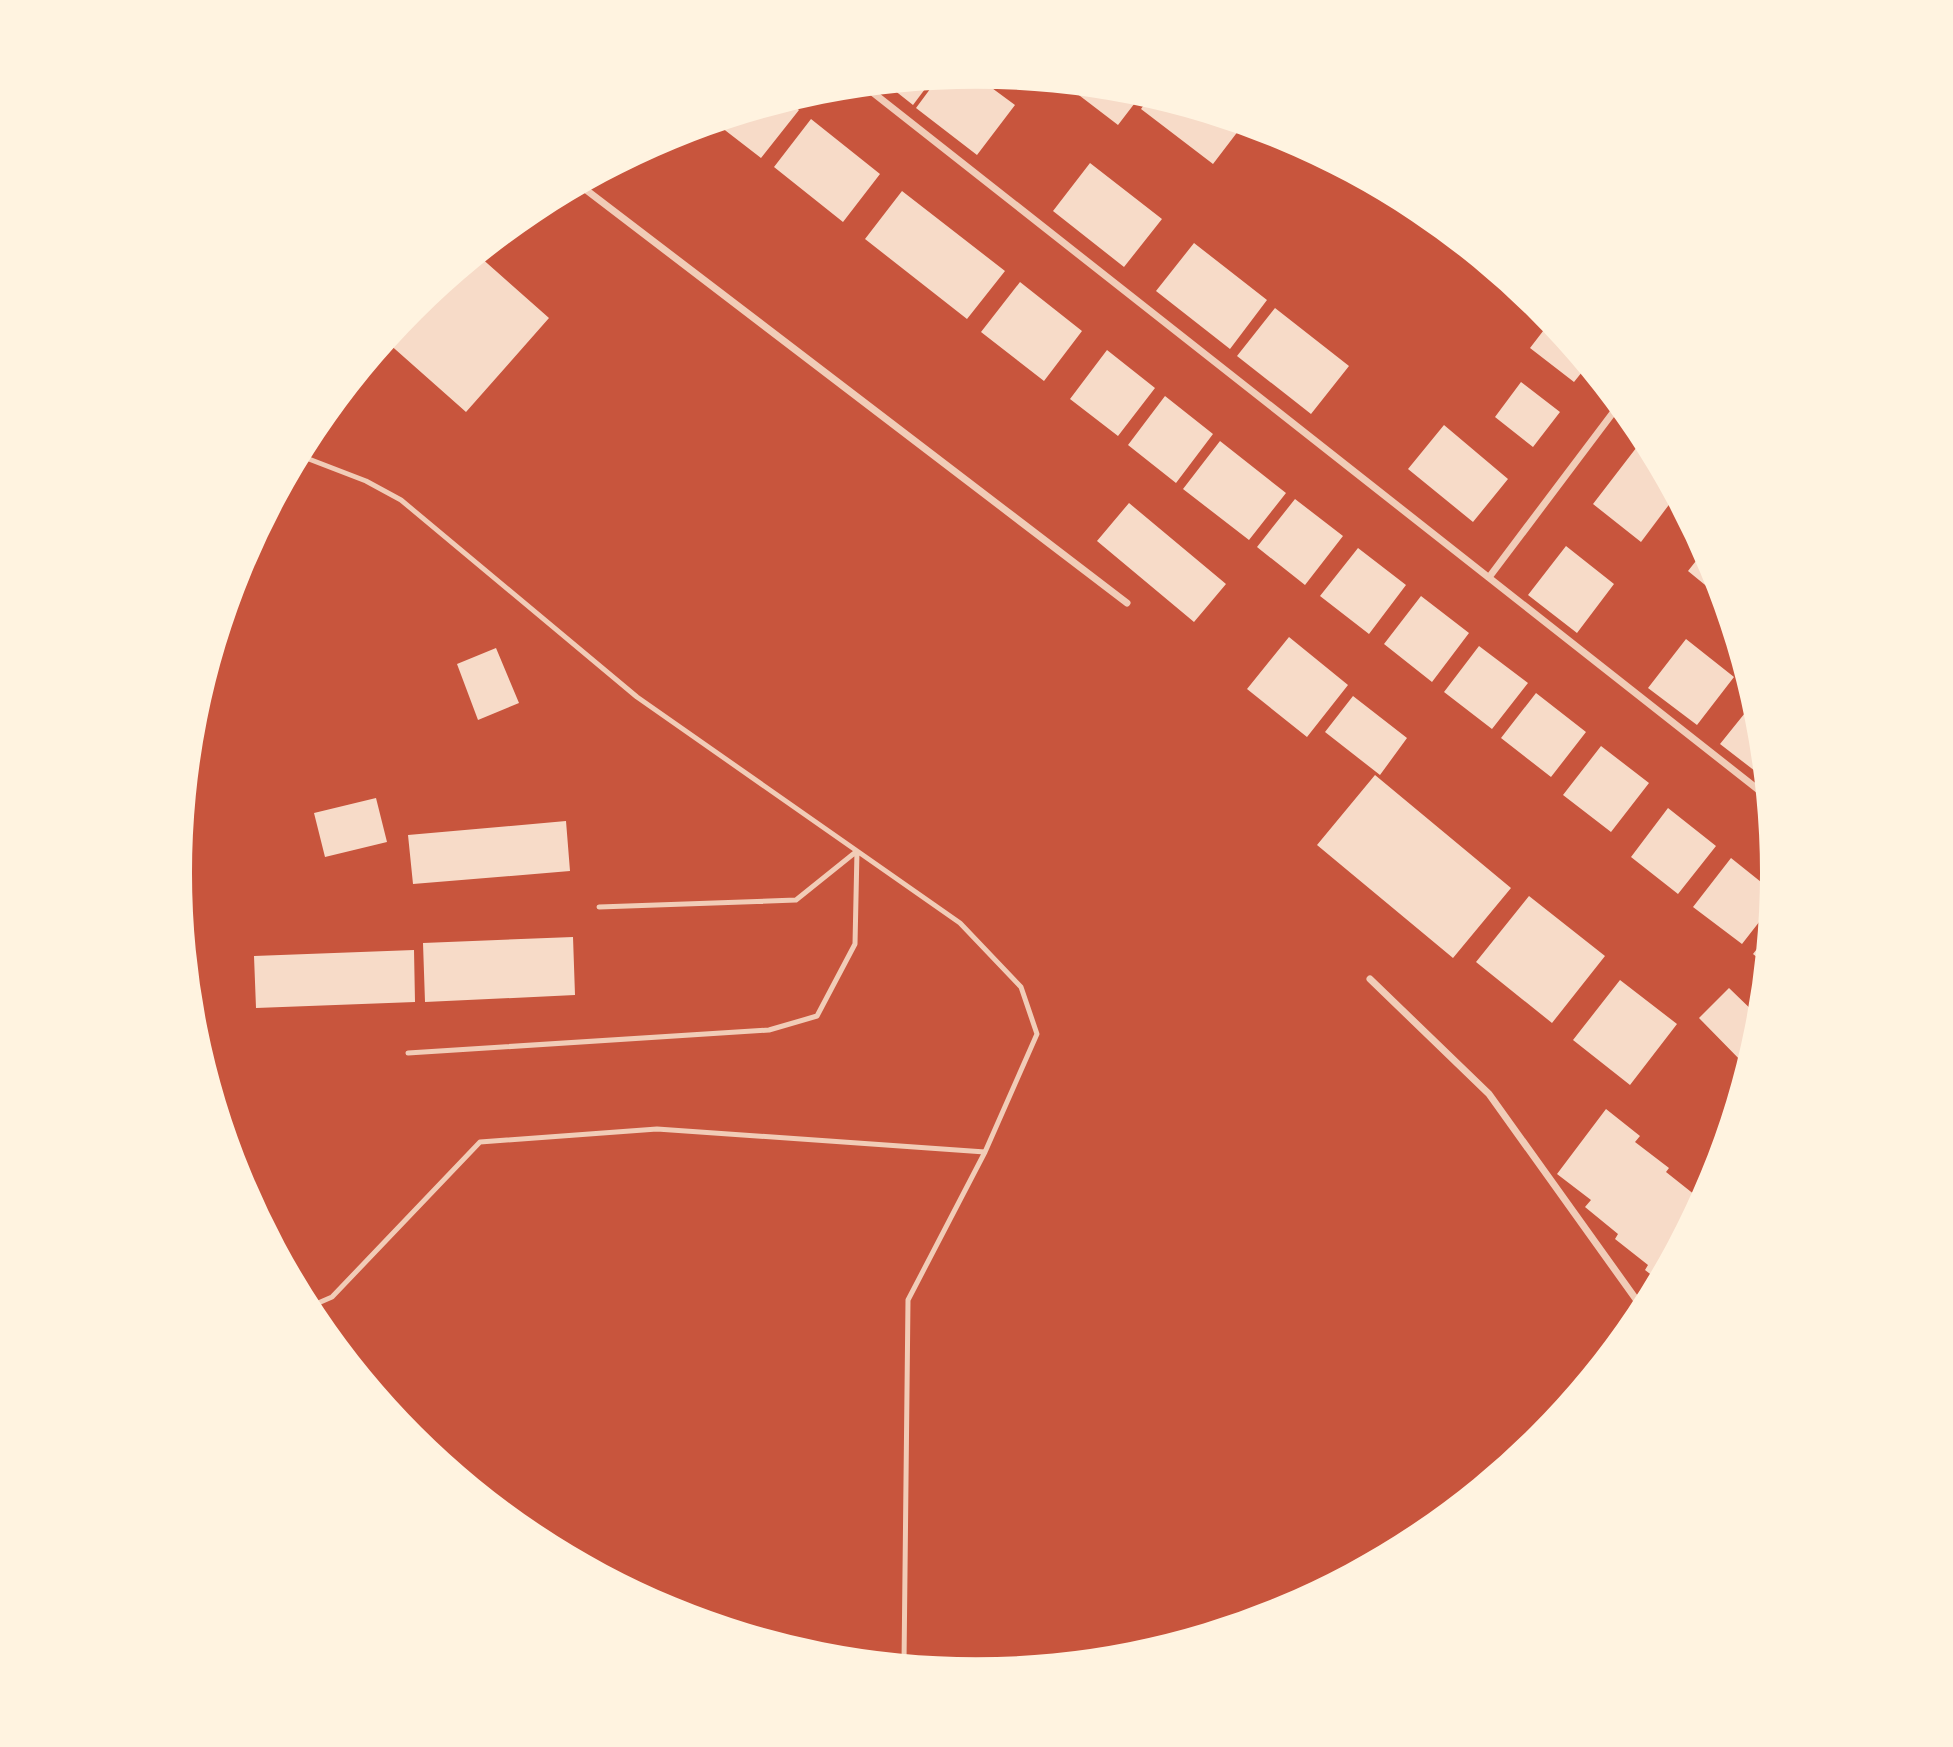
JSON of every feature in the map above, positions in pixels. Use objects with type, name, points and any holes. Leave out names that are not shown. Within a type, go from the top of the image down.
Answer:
[{"type":"street","points":[[877,96],[1756,788]]},
{"type":"street","points":[[588,192],[1127,603]]},
{"type":"street","points":[[1490,576],[1612,414]]},
{"type":"street","points":[[1370,979],[1489,1094],[1636,1299]]},
{"type":"lane","points":[[310,460],[366,481],[401,500],[637,697],[960,922],[1021,987],[1037,1034],[985,1152],[908,1300],[904,1654]]},
{"type":"lane","points":[[599,907],[796,900],[857,851]]},
{"type":"lane","points":[[408,1053],[769,1030],[817,1016],[855,944],[857,851]]},
{"type":"lane","points":[[320,1302],[332,1297],[480,1142],[657,1129],[985,1152]]},
{"type":"building","points":[[976,89],[994,90],[1015,105],[977,155],[916,108],[929,91]]},
{"type":"building","points":[[923,91],[913,105],[899,94]]},
{"type":"building","points":[[1080,96],[1133,105],[1118,125]]},
{"type":"building","points":[[1141,109],[1179,116],[1236,134],[1213,164]]},
{"type":"building","points":[[799,110],[761,158],[725,131]]},
{"type":"building","points":[[811,119],[880,174],[843,222],[774,167]]},
{"type":"building","points":[[1090,163],[1162,219],[1124,267],[1053,211]]},
{"type":"building","points":[[902,191],[1005,271],[967,319],[865,239]]},
{"type":"building","points":[[1194,243],[1267,300],[1230,349],[1156,291]]},
{"type":"building","points":[[486,262],[549,318],[466,412],[394,348],[459,284]]},
{"type":"building","points":[[1020,282],[1082,331],[1044,381],[981,332]]},
{"type":"building","points":[[1275,308],[1349,366],[1311,414],[1237,356]]},
{"type":"building","points":[[1543,331],[1581,374],[1574,382],[1530,348]]},
{"type":"building","points":[[1107,350],[1155,388],[1118,436],[1070,399]]},
{"type":"building","points":[[1521,382],[1560,412],[1533,447],[1495,417]]},
{"type":"building","points":[[1165,396],[1213,434],[1176,483],[1128,445]]},
{"type":"building","points":[[1444,425],[1508,479],[1473,522],[1408,469]]},
{"type":"building","points":[[1220,441],[1286,493],[1249,540],[1183,489]]},
{"type":"building","points":[[1636,449],[1669,505],[1641,542],[1593,504]]},
{"type":"building","points":[[1295,499],[1343,536],[1305,585],[1257,547]]},
{"type":"building","points":[[1129,503],[1226,584],[1194,622],[1097,541]]},
{"type":"building","points":[[1566,546],[1614,584],[1577,633],[1528,595]]},
{"type":"building","points":[[1358,548],[1406,585],[1369,634],[1320,596]]},
{"type":"building","points":[[1696,561],[1706,585],[1688,571]]},
{"type":"building","points":[[1421,596],[1469,633],[1432,682],[1384,644]]},
{"type":"building","points":[[1289,637],[1348,685],[1307,737],[1247,689]]},
{"type":"building","points":[[1686,639],[1734,677],[1697,725],[1648,688]]},
{"type":"building","points":[[1479,646],[1528,683],[1492,729],[1444,692]]},
{"type":"building","points":[[496,648],[519,703],[478,720],[457,664]]},
{"type":"building","points":[[1536,693],[1586,732],[1551,777],[1501,738]]},
{"type":"building","points":[[1353,696],[1407,738],[1380,775],[1325,732]]},
{"type":"building","points":[[1744,714],[1754,770],[1720,744]]},
{"type":"building","points":[[1601,746],[1649,783],[1611,832],[1563,795]]},
{"type":"building","points":[[1375,775],[1511,888],[1453,958],[1317,845]]},
{"type":"building","points":[[376,798],[387,842],[325,857],[314,813]]},
{"type":"building","points":[[1668,808],[1716,846],[1678,894],[1631,857]]},
{"type":"building","points":[[566,821],[570,871],[413,884],[408,835]]},
{"type":"building","points":[[1731,858],[1761,882],[1759,922],[1742,944],[1693,907]]},
{"type":"building","points":[[1529,896],[1605,956],[1552,1023],[1476,962]]},
{"type":"building","points":[[573,937],[575,995],[425,1002],[423,943]]},
{"type":"building","points":[[414,950],[415,1002],[256,1008],[254,956]]},
{"type":"building","points":[[1620,980],[1677,1024],[1630,1085],[1573,1040]]},
{"type":"building","points":[[1729,988],[1749,1007],[1738,1058],[1699,1018]]},
{"type":"building","points":[[1606,1109],[1640,1136],[1635,1142],[1669,1168],[1666,1172],[1692,1193],[1651,1274],[1645,1270],[1648,1265],[1615,1239],[1618,1234],[1585,1207],[1591,1200],[1557,1174]]}]
